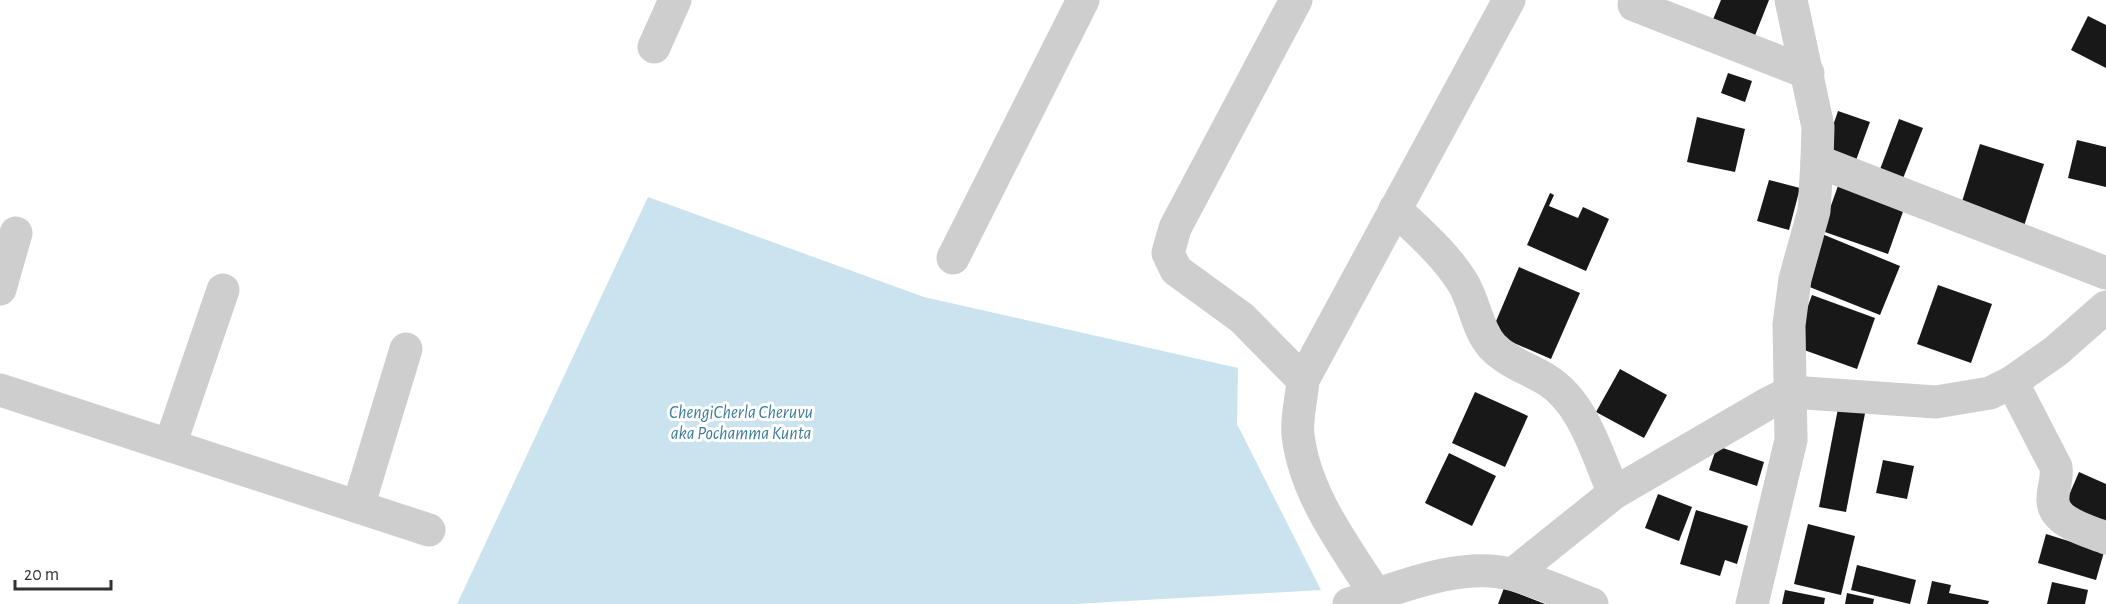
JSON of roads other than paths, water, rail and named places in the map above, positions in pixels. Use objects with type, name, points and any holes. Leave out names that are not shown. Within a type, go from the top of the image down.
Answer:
[{"type":"street","points":[[654,47],[675,0]]},
{"type":"street","points":[[953,258],[1083,0]]},
{"type":"street","points":[[1296,0],[1175,228],[1168,253],[1176,270],[1242,318],[1303,380]]},
{"type":"street","points":[[1509,0],[1303,380],[1298,434],[1306,467],[1322,509],[1362,600],[1444,574],[1476,571],[1513,574],[1592,604]]},
{"type":"street","points":[[1752,604],[1791,440],[1789,325],[1795,279],[1814,211],[1818,127],[1791,0]]},
{"type":"street","points":[[1634,5],[1808,73]]},
{"type":"street","points":[[1817,161],[2106,273]]},
{"type":"street","points":[[1395,208],[1445,258],[1465,285],[1480,324],[1492,346],[1513,362],[1548,381],[1568,397],[1581,418],[1614,493]]},
{"type":"street","points":[[0,289],[16,233]]},
{"type":"street","points":[[170,446],[223,290]]},
{"type":"street","points":[[1513,574],[1614,493],[1791,392],[1936,402],[1990,393],[2012,382],[2056,351],[2106,308]]},
{"type":"street","points":[[358,507],[406,349]]},
{"type":"street","points":[[2012,382],[2056,467],[2058,479],[2053,498],[2055,510],[2063,519],[2106,538]]},
{"type":"street","points":[[0,390],[429,530]]},
{"type":"water","name":"ChengiCherla Cheruvu aka Pochamma Kunta","points":[[648,197],[924,297],[1238,368],[1237,424],[1321,590],[1075,604],[457,604]]}]
